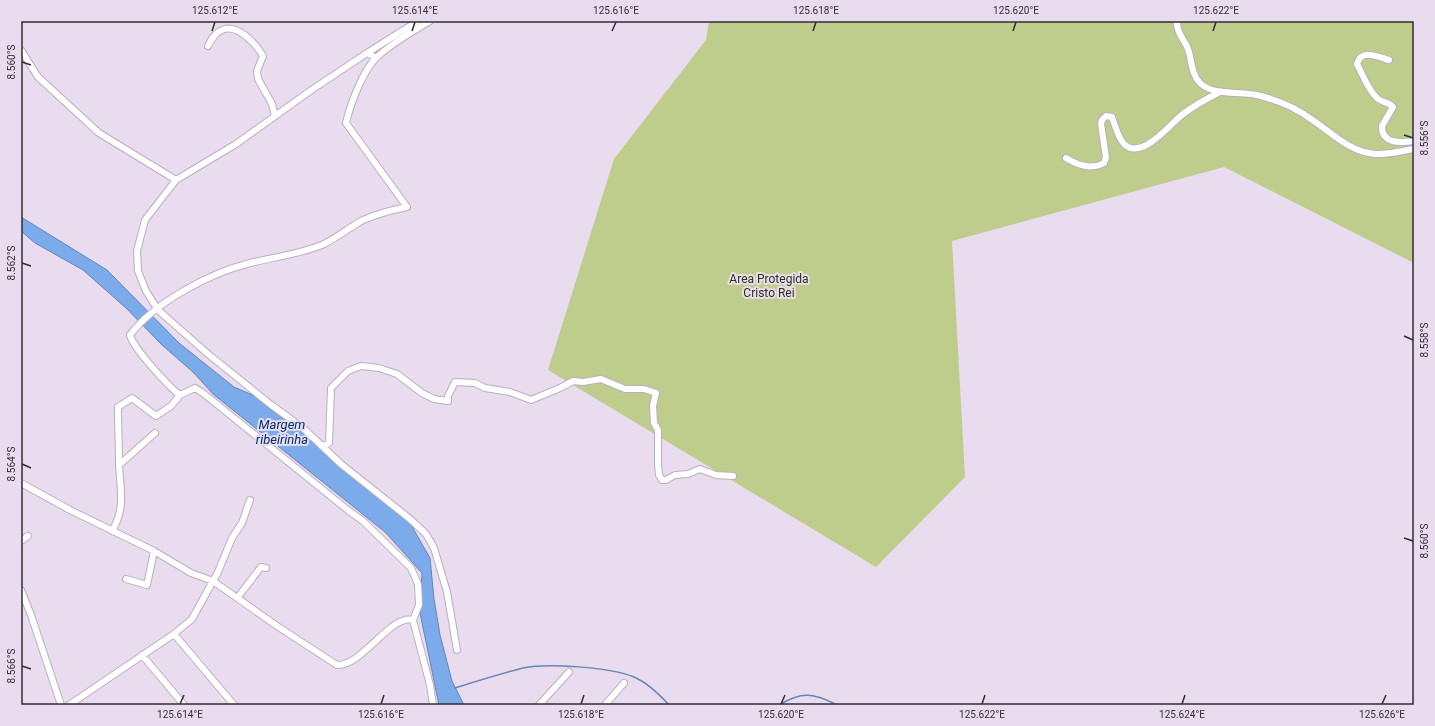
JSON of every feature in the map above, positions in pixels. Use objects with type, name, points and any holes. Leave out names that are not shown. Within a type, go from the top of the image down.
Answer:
[{"type":"street","points":[[418,21],[367,53],[236,144],[176,180],[145,220],[137,251],[138,271],[155,311],[238,380],[303,428],[341,464],[410,519],[426,534],[434,548],[447,592],[457,650]]},
{"type":"street","points":[[180,396],[172,389],[133,343],[130,336],[134,330],[155,311],[182,291],[230,268],[301,252],[324,244],[363,220],[407,207],[346,123],[356,92],[376,58],[388,47],[430,21]]},
{"type":"street","points":[[1177,21],[1179,35],[1188,48],[1195,76],[1201,84],[1218,92],[1244,92],[1290,105],[1312,119],[1336,139],[1350,146],[1374,154],[1414,149]]},
{"type":"street","points":[[208,46],[220,30],[229,28],[244,35],[260,50],[263,56],[257,71],[258,79],[272,104],[275,116]]},
{"type":"street","points":[[21,50],[38,77],[98,133],[176,180]]},
{"type":"street","points":[[367,53],[376,58]]},
{"type":"street","points":[[1389,60],[1367,54],[1361,56],[1357,64],[1374,95],[1383,104],[1389,104],[1393,108],[1383,123],[1381,130],[1384,135],[1388,140],[1395,142],[1414,141]]},
{"type":"street","points":[[1066,158],[1088,166],[1098,166],[1104,163],[1106,158],[1101,124],[1102,120],[1106,116],[1112,117],[1122,143],[1129,148],[1136,148],[1161,136],[1182,115],[1218,92]]},
{"type":"street","points":[[323,446],[329,443],[331,388],[348,371],[361,366],[379,368],[397,374],[422,393],[434,399],[448,401],[448,396],[455,382],[475,383],[485,388],[510,392],[531,400],[573,381],[583,382],[601,378],[625,389],[644,389],[656,393],[657,398],[653,406],[654,423],[658,430],[658,464],[659,475],[662,480],[666,480],[675,475],[688,474],[700,469],[716,475],[733,476]]},
{"type":"street","points":[[112,531],[117,522],[123,493],[119,465],[118,407],[132,398],[156,416],[172,406],[180,396],[194,388],[203,393],[363,521],[411,568],[418,584],[419,605],[414,620],[430,685],[433,705]]},
{"type":"street","points":[[119,465],[155,433]]},
{"type":"street","points":[[21,483],[154,552],[191,573],[212,581],[238,597],[277,626],[337,665],[346,663],[368,648],[399,622],[408,618],[414,620]]},
{"type":"street","points":[[69,705],[174,634],[192,619],[232,538],[242,523],[250,500]]},
{"type":"street","points":[[21,541],[28,536]]},
{"type":"street","points":[[126,579],[147,585],[154,552]]},
{"type":"street","points":[[238,597],[261,567],[266,568]]},
{"type":"street","points":[[21,590],[31,615],[61,705]]},
{"type":"street","points":[[174,634],[234,705]]},
{"type":"street","points":[[142,655],[184,705]]},
{"type":"street","points":[[539,705],[569,672]]},
{"type":"street","points":[[605,705],[624,683]]},
{"type":"green space","name":"Area Protegida Cristo Rei","points":[[709,21],[1414,21],[1414,263],[1224,167],[952,241],[965,477],[876,567],[548,370],[614,159],[706,40]]},
{"type":"water","name":"Margem ribeirinha","points":[[21,217],[107,270],[179,343],[234,387],[257,397],[286,417],[345,471],[385,501],[410,523],[430,558],[434,599],[440,635],[452,681],[464,705],[439,705],[420,613],[422,573],[385,532],[213,394],[193,372],[162,345],[126,308],[83,270],[35,243],[21,231]]},
{"type":"waterway","points":[[455,688],[523,668],[547,666],[595,668],[639,679],[649,686],[669,705]]},
{"type":"waterway","points":[[779,705],[795,697],[808,695],[821,698],[837,705]]}]
